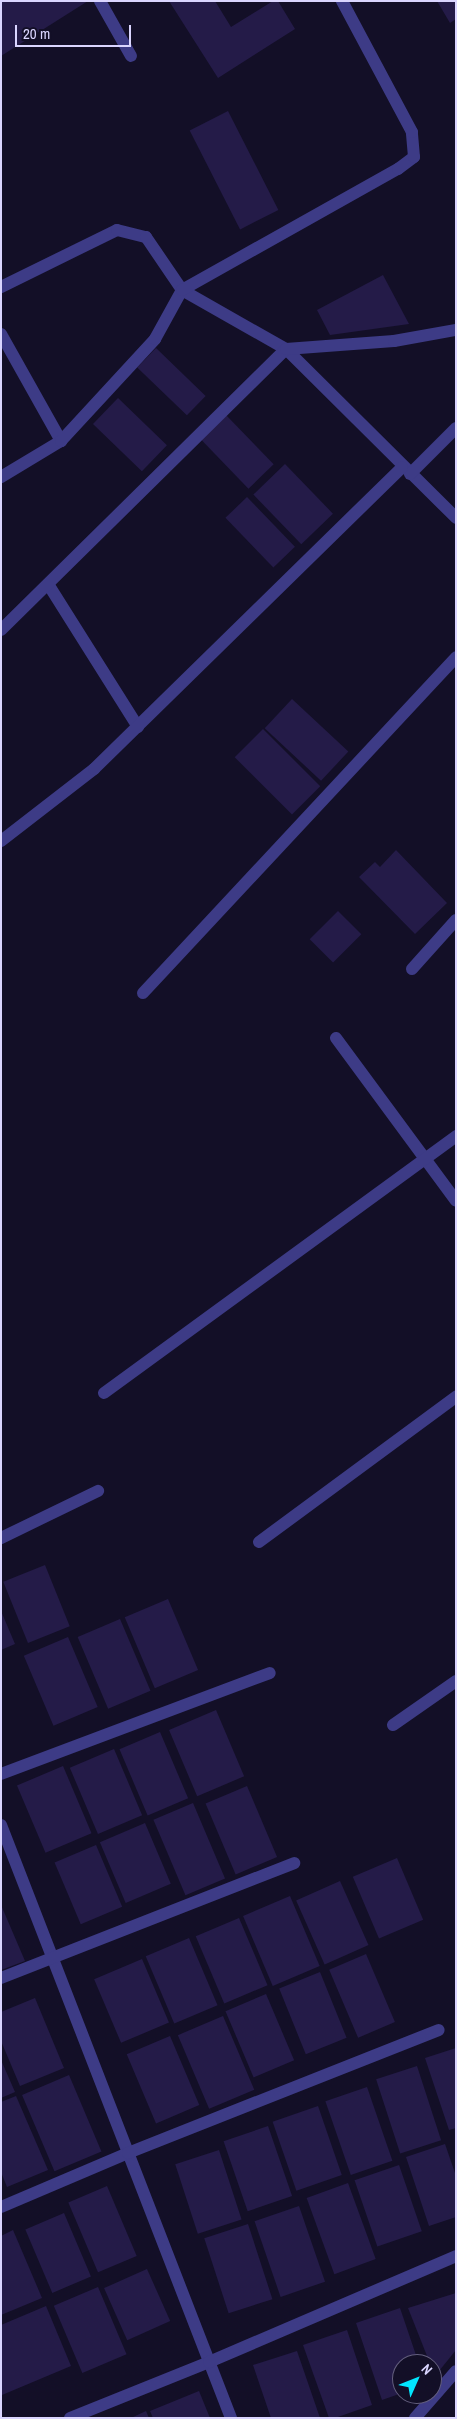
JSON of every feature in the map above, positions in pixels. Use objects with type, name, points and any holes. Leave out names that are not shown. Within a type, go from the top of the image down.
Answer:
[{"type":"street","points":[[100,1],[132,56]]},
{"type":"street","points":[[1,477],[62,441],[155,339],[182,290],[398,169],[414,157],[412,132],[342,1]]},
{"type":"street","points":[[1,287],[117,230],[146,238],[182,290],[286,349],[456,518]]},
{"type":"street","points":[[1,630],[286,349],[394,341],[456,330]]},
{"type":"street","points":[[1,334],[62,441]]},
{"type":"street","points":[[1,841],[94,769],[406,470],[456,428]]},
{"type":"street","points":[[48,584],[138,727]]},
{"type":"street","points":[[143,994],[456,656]]},
{"type":"street","points":[[412,970],[456,920]]},
{"type":"street","points":[[336,1038],[456,1201]]},
{"type":"street","points":[[104,1393],[456,1136]]},
{"type":"street","points":[[259,1542],[456,1397]]},
{"type":"street","points":[[1,1538],[98,1491]]},
{"type":"street","points":[[1,1774],[270,1673]]},
{"type":"street","points":[[394,1725],[456,1680]]},
{"type":"street","points":[[1,1825],[231,2418]]},
{"type":"street","points":[[1,1978],[294,1863]]},
{"type":"street","points":[[1,2207],[128,2153],[438,2030]]},
{"type":"street","points":[[70,2418],[209,2362],[456,2256]]},
{"type":"street","points":[[415,2418],[456,2371]]},
{"type":"building","points":[[1,1],[88,1],[1,56]]},
{"type":"building","points":[[169,1],[215,1],[231,27],[273,1],[278,1],[295,29],[218,78]]},
{"type":"building","points":[[437,1],[456,1],[456,19],[450,23]]},
{"type":"building","points":[[228,111],[278,210],[240,229],[190,131]]},
{"type":"building","points":[[383,275],[409,324],[330,335],[317,310]]},
{"type":"building","points":[[156,348],[206,396],[187,415],[137,367]]},
{"type":"building","points":[[118,398],[167,445],[142,471],[93,424]]},
{"type":"building","points":[[225,414],[274,464],[248,489],[200,438]]},
{"type":"building","points":[[285,464],[333,514],[301,544],[253,495]]},
{"type":"building","points":[[247,497],[295,547],[273,567],[225,518]]},
{"type":"building","points":[[292,699],[348,752],[321,781],[265,728]]},
{"type":"building","points":[[263,729],[320,786],[292,815],[235,757]]},
{"type":"building","points":[[396,850],[447,903],[415,934],[359,877],[375,862],[380,867]]},
{"type":"building","points":[[338,911],[361,934],[333,963],[310,939]]},
{"type":"building","points":[[45,1565],[70,1626],[28,1643],[3,1582]]},
{"type":"building","points":[[168,1599],[198,1670],[155,1688],[125,1617]]},
{"type":"building","points":[[1,1611],[15,1644],[1,1650]]},
{"type":"building","points":[[120,1619],[150,1691],[108,1709],[78,1637]]},
{"type":"building","points":[[68,1637],[98,1707],[54,1726],[24,1656]]},
{"type":"building","points":[[216,1710],[244,1776],[197,1796],[169,1730]]},
{"type":"building","points":[[160,1732],[188,1798],[148,1815],[119,1749]]},
{"type":"building","points":[[114,1749],[142,1815],[98,1834],[70,1768]]},
{"type":"building","points":[[63,1766],[92,1833],[45,1853],[17,1786]]},
{"type":"building","points":[[247,1786],[277,1857],[236,1874],[206,1804]]},
{"type":"building","points":[[193,1803],[225,1878],[185,1895],[153,1820]]},
{"type":"building","points":[[145,1823],[171,1884],[126,1903],[100,1842]]},
{"type":"building","points":[[96,1845],[122,1907],[81,1924],[55,1863]]},
{"type":"building","points":[[397,1858],[423,1920],[379,1938],[353,1877]]},
{"type":"building","points":[[340,1881],[368,1945],[325,1964],[296,1901]]},
{"type":"building","points":[[290,1896],[320,1966],[273,1986],[243,1916]]},
{"type":"building","points":[[1,1905],[25,1961],[1,1970]]},
{"type":"building","points":[[239,1918],[268,1985],[224,2004],[196,1936]]},
{"type":"building","points":[[189,1938],[218,2005],[174,2024],[146,1956]]},
{"type":"building","points":[[366,1954],[395,2022],[358,2038],[329,1970]]},
{"type":"building","points":[[142,1959],[169,2023],[121,2043],[94,1979]]},
{"type":"building","points":[[320,1972],[347,2038],[306,2054],[279,1988]]},
{"type":"building","points":[[266,1994],[294,2060],[254,2077],[225,2011]]},
{"type":"building","points":[[35,1998],[64,2068],[20,2086],[1,2041],[1,2012]]},
{"type":"building","points":[[223,2016],[254,2090],[209,2109],[178,2035]]},
{"type":"building","points":[[170,2036],[199,2105],[156,2123],[127,2054]]},
{"type":"building","points":[[456,2048],[456,2128],[449,2130],[425,2058]]},
{"type":"building","points":[[1,2060],[15,2092],[1,2098]]},
{"type":"building","points":[[417,2066],[441,2140],[400,2153],[376,2079]]},
{"type":"building","points":[[69,2075],[101,2151],[54,2171],[22,2095]]},
{"type":"building","points":[[367,2087],[392,2161],[351,2175],[325,2101]]},
{"type":"building","points":[[16,2096],[48,2170],[7,2187],[1,2172],[1,2102]]},
{"type":"building","points":[[318,2106],[342,2175],[296,2191],[273,2122]]},
{"type":"building","points":[[268,2126],[292,2196],[248,2211],[224,2141]]},
{"type":"building","points":[[445,2144],[456,2176],[456,2217],[429,2226],[406,2157]]},
{"type":"building","points":[[219,2150],[242,2219],[198,2234],[175,2164]]},
{"type":"building","points":[[399,2165],[422,2231],[377,2246],[355,2180]]},
{"type":"building","points":[[348,2183],[376,2259],[334,2274],[307,2198]]},
{"type":"building","points":[[107,2186],[137,2256],[98,2272],[68,2202]]},
{"type":"building","points":[[299,2206],[325,2282],[281,2297],[255,2221]]},
{"type":"building","points":[[64,2213],[91,2277],[52,2293],[25,2229]]},
{"type":"building","points":[[248,2224],[272,2299],[229,2313],[204,2238]]},
{"type":"building","points":[[13,2230],[42,2298],[1,2315],[1,2236]]},
{"type":"building","points":[[147,2269],[170,2321],[127,2340],[104,2288]]},
{"type":"building","points":[[98,2287],[127,2354],[82,2373],[54,2306]]},
{"type":"building","points":[[456,2293],[456,2350],[442,2367],[442,2354],[426,2354],[408,2308]]},
{"type":"building","points":[[46,2306],[71,2366],[2,2395],[1,2325]]},
{"type":"building","points":[[400,2308],[416,2354],[392,2354],[392,2396],[382,2400],[356,2323]]},
{"type":"building","points":[[347,2330],[372,2405],[335,2418],[329,2418],[303,2345]]},
{"type":"building","points":[[297,2351],[320,2418],[271,2418],[253,2365]]},
{"type":"building","points":[[199,2391],[210,2418],[153,2418],[150,2411]]},
{"type":"building","points":[[146,2411],[149,2418],[131,2418]]}]
